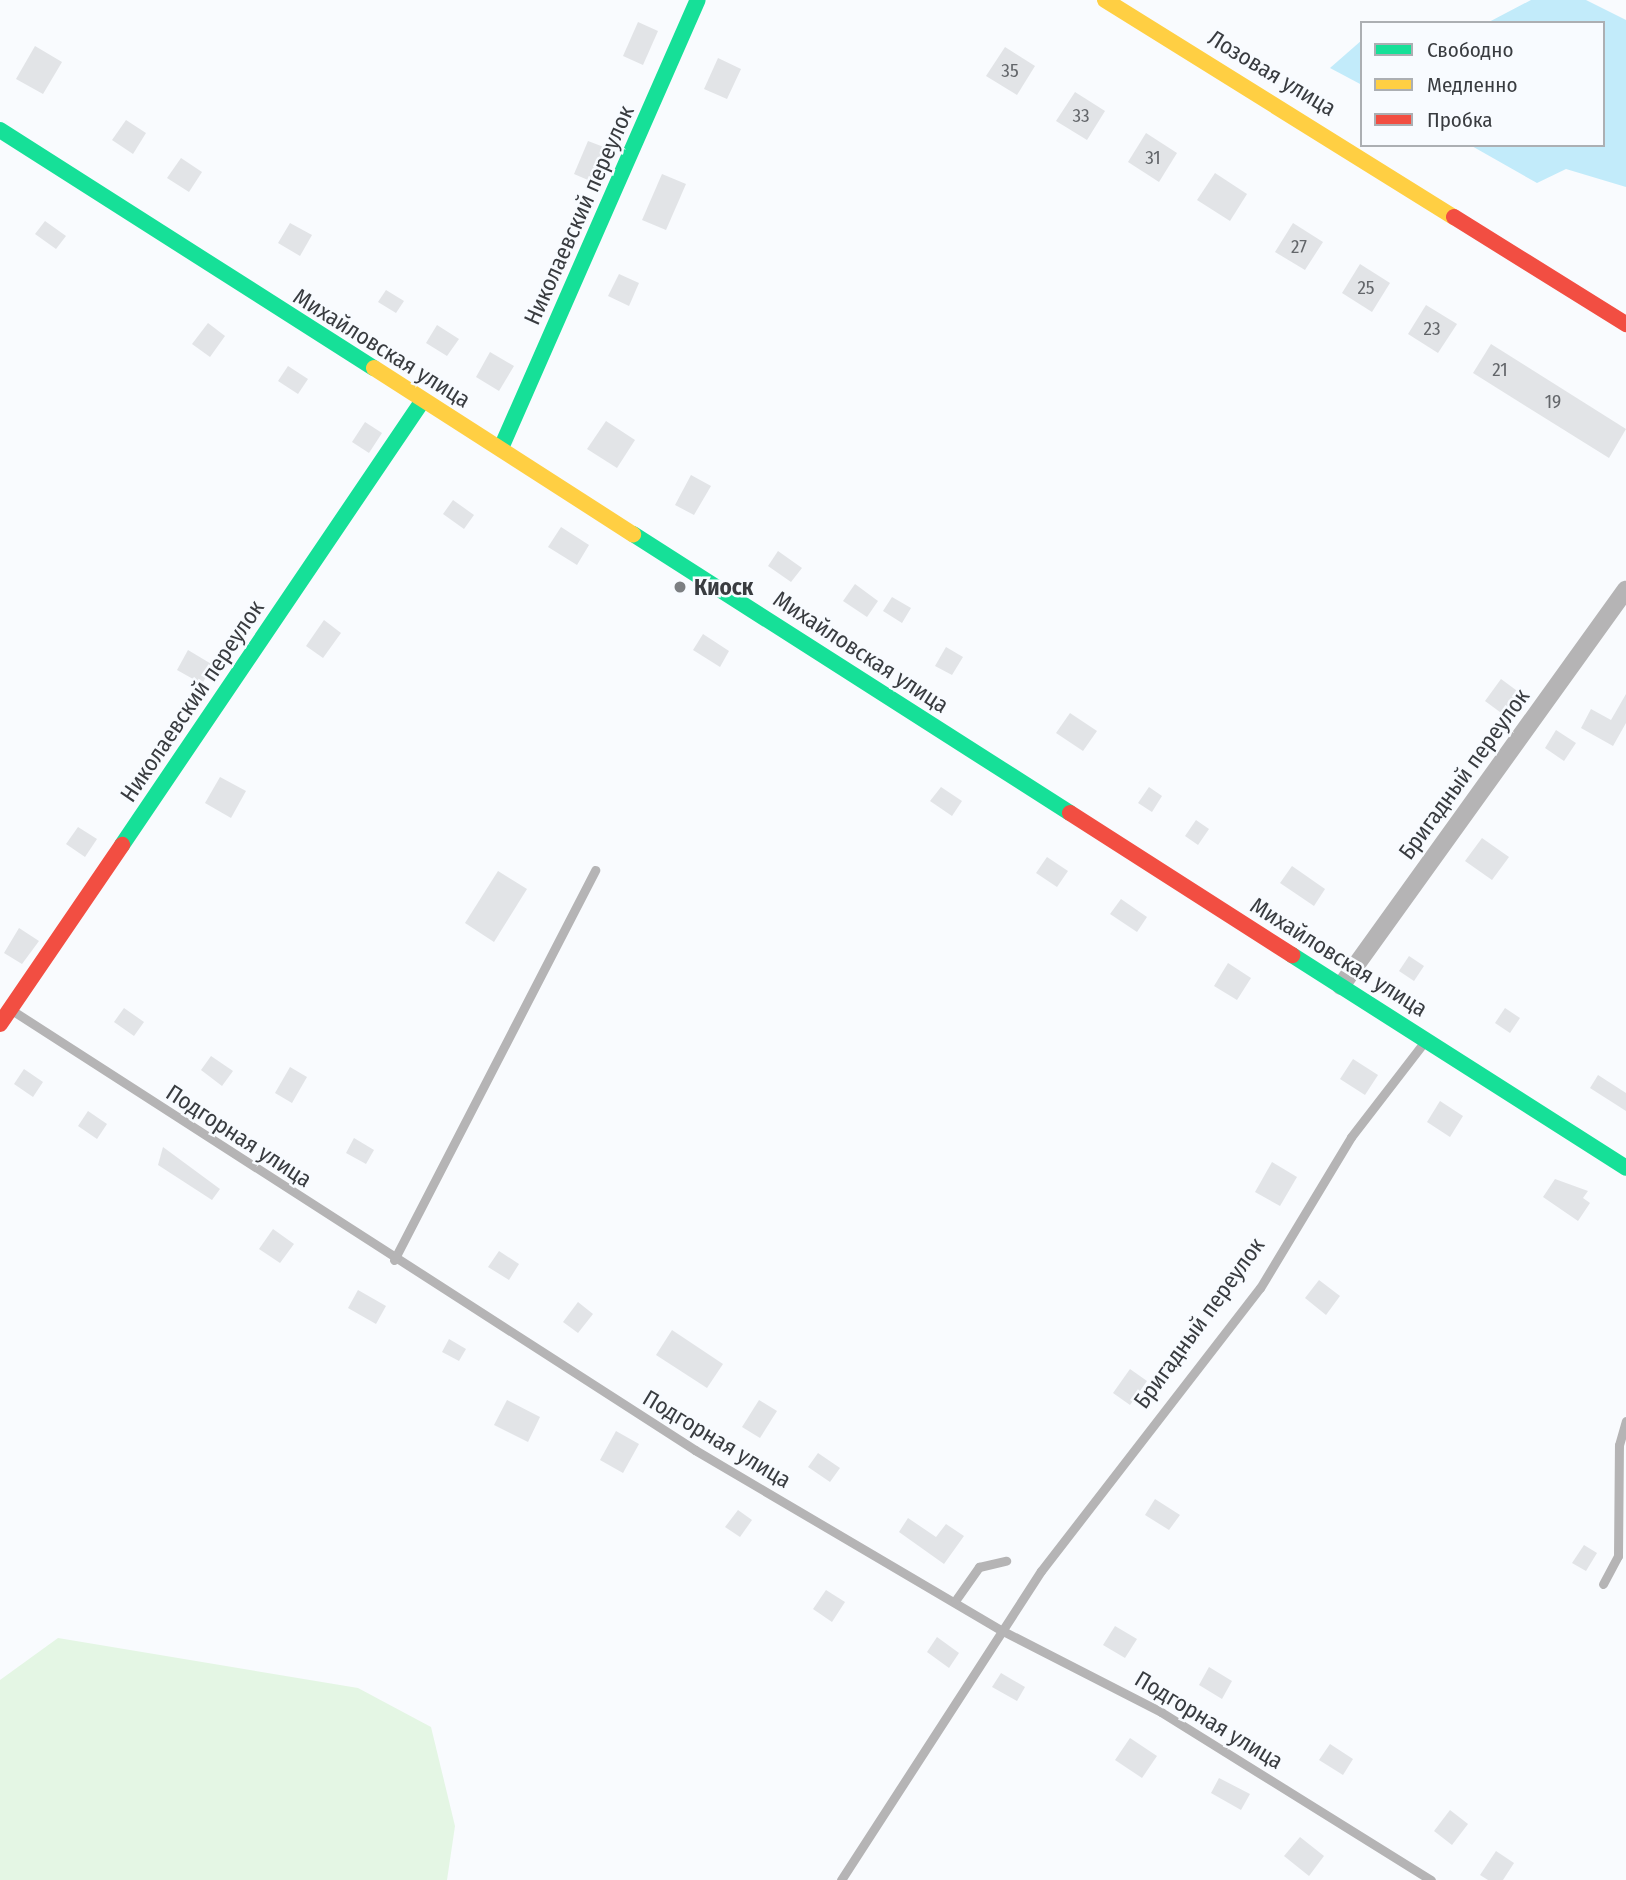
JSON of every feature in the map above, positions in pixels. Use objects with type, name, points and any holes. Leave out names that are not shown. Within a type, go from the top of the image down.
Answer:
[{"type":"street","name":"Николаевский переулок","points":[[501,448],[698,0]]},
{"type":"street","name":"Лозовая улица","points":[[1105,0],[1626,324]]},
{"type":"street","name":"Михайловская улица","points":[[0,130],[421,403],[501,448],[1626,1168]]},
{"type":"street","name":"Николаевский переулок","points":[[0,1024],[5,1006],[421,403]]},
{"type":"street","name":"Бригадный переулок","points":[[1341,986],[1626,590]]},
{"type":"lane","points":[[394,1260],[595,870]]},
{"type":"lane","name":"Подгорная улица","points":[[5,1006],[394,1260],[695,1450],[1001,1630],[1161,1712],[1431,1880]]},
{"type":"lane","name":"Бригадный переулок","points":[[841,1880],[1001,1630],[1260,1288],[1352,1137],[1427,1040]]},
{"type":"lane","points":[[1603,1584],[1618,1556],[1619,1445],[1626,1422]]},
{"type":"lane","points":[[955,1601],[979,1567],[1006,1561]]},
{"type":"green space","points":[[58,1638],[358,1688],[431,1727],[455,1826],[447,1880],[0,1880],[0,1680]]},
{"type":"water","points":[[1531,0],[1586,0],[1626,20],[1626,187],[1566,169],[1537,183],[1474,147],[1605,147],[1605,21],[1491,21]]},
{"type":"water","points":[[1360,42],[1360,84],[1330,68]]},
{"type":"building","points":[[638,22],[658,31],[643,65],[623,56]]},
{"type":"building","points":[[35,46],[62,62],[43,94],[16,79]]},
{"type":"building","points":[[1005,47],[1035,66],[1017,95],[986,76]]},
{"type":"building","points":[[718,58],[741,69],[727,99],[704,89]]},
{"type":"building","points":[[1075,92],[1105,111],[1087,140],[1056,121]]},
{"type":"building","points":[[126,120],[146,133],[133,154],[112,140]]},
{"type":"building","points":[[1146,133],[1177,153],[1159,182],[1128,162]]},
{"type":"building","points":[[588,141],[609,149],[595,183],[574,174]]},
{"type":"building","points":[[181,158],[202,172],[189,192],[167,178]]},
{"type":"building","points":[[1215,173],[1247,194],[1230,221],[1197,200]]},
{"type":"building","points":[[662,174],[686,184],[666,230],[642,220]]},
{"type":"building","points":[[45,221],[66,236],[56,249],[35,234]]},
{"type":"building","points":[[290,223],[312,235],[300,256],[278,243]]},
{"type":"building","points":[[1293,223],[1323,242],[1305,270],[1275,252]]},
{"type":"building","points":[[1360,264],[1390,283],[1372,312],[1342,293]]},
{"type":"building","points":[[619,274],[639,283],[629,306],[608,296]]},
{"type":"building","points":[[386,290],[404,301],[396,313],[378,302]]},
{"type":"building","points":[[1426,305],[1457,324],[1438,353],[1408,334]]},
{"type":"building","points":[[208,323],[225,336],[210,357],[192,344]]},
{"type":"building","points":[[437,325],[459,339],[447,356],[426,343]]},
{"type":"building","points":[[1491,344],[1626,429],[1609,458],[1473,373]]},
{"type":"building","points":[[490,352],[514,366],[499,391],[476,377]]},
{"type":"building","points":[[288,366],[308,379],[298,394],[278,381]]},
{"type":"building","points":[[606,421],[635,440],[617,468],[587,449]]},
{"type":"building","points":[[365,422],[382,433],[369,453],[352,442]]},
{"type":"building","points":[[691,475],[711,486],[694,515],[675,505]]},
{"type":"building","points":[[453,500],[474,515],[464,529],[443,514]]},
{"type":"building","points":[[561,527],[589,545],[577,565],[548,547]]},
{"type":"building","points":[[778,551],[802,568],[791,582],[768,566]]},
{"type":"building","points":[[855,584],[878,601],[867,617],[843,601]]},
{"type":"building","points":[[892,597],[911,608],[902,623],[883,611]]},
{"type":"building","points":[[324,620],[341,633],[323,658],[306,646]]},
{"type":"building","points":[[703,634],[729,651],[720,667],[693,650]]},
{"type":"building","points":[[946,647],[963,657],[952,675],[935,666]]},
{"type":"building","points":[[188,650],[213,665],[202,684],[177,670]]},
{"type":"building","points":[[1501,679],[1520,693],[1504,715],[1485,701]]},
{"type":"building","points":[[1626,694],[1626,723],[1613,746],[1581,728],[1591,709],[1611,720]]},
{"type":"building","points":[[1070,713],[1097,731],[1083,751],[1056,733]]},
{"type":"building","points":[[1556,730],[1576,743],[1564,761],[1545,748]]},
{"type":"building","points":[[220,777],[246,791],[231,818],[205,803]]},
{"type":"building","points":[[941,787],[962,801],[952,816],[930,801]]},
{"type":"building","points":[[1149,787],[1162,796],[1152,812],[1138,803]]},
{"type":"building","points":[[1196,820],[1209,829],[1198,845],[1185,836]]},
{"type":"building","points":[[78,827],[97,839],[85,857],[66,844]]},
{"type":"building","points":[[1482,838],[1509,857],[1492,880],[1465,861]]},
{"type":"building","points":[[1047,857],[1068,871],[1057,887],[1036,873]]},
{"type":"building","points":[[1292,866],[1325,889],[1314,906],[1280,883]]},
{"type":"building","points":[[498,871],[527,889],[494,942],[465,923]]},
{"type":"building","points":[[1121,899],[1147,917],[1137,932],[1110,914]]},
{"type":"building","points":[[19,928],[39,941],[22,964],[4,953]]},
{"type":"building","points":[[1409,956],[1424,966],[1414,981],[1399,971]]},
{"type":"building","points":[[1228,963],[1251,978],[1237,1000],[1214,986]]},
{"type":"building","points":[[124,1008],[144,1022],[134,1036],[114,1022]]},
{"type":"building","points":[[1505,1008],[1520,1018],[1510,1033],[1495,1023]]},
{"type":"building","points":[[211,1056],[233,1071],[222,1086],[201,1070]]},
{"type":"building","points":[[1353,1059],[1378,1075],[1365,1095],[1340,1079]]},
{"type":"building","points":[[290,1067],[307,1077],[292,1103],[275,1093]]},
{"type":"building","points":[[24,1069],[43,1082],[33,1097],[14,1084]]},
{"type":"building","points":[[1598,1075],[1626,1093],[1626,1111],[1590,1088]]},
{"type":"building","points":[[1440,1101],[1463,1116],[1450,1137],[1427,1122]]},
{"type":"building","points":[[88,1111],[107,1124],[97,1139],[78,1126]]},
{"type":"building","points":[[354,1138],[374,1150],[366,1164],[346,1153]]},
{"type":"building","points":[[163,1147],[220,1189],[212,1200],[158,1165]]},
{"type":"building","points":[[1272,1162],[1297,1177],[1280,1206],[1255,1192]]},
{"type":"building","points":[[1555,1179],[1588,1191],[1583,1198],[1590,1203],[1578,1221],[1543,1197]]},
{"type":"building","points":[[273,1229],[294,1244],[280,1263],[259,1249]]},
{"type":"building","points":[[499,1251],[519,1264],[509,1280],[488,1267]]},
{"type":"building","points":[[1319,1280],[1340,1296],[1326,1315],[1305,1298]]},
{"type":"building","points":[[358,1290],[386,1306],[376,1324],[348,1308]]},
{"type":"building","points":[[578,1302],[593,1314],[578,1333],[563,1322]]},
{"type":"building","points":[[672,1330],[723,1364],[707,1388],[656,1355]]},
{"type":"building","points":[[449,1339],[466,1349],[459,1361],[442,1352]]},
{"type":"building","points":[[1130,1369],[1147,1381],[1130,1405],[1113,1393]]},
{"type":"building","points":[[507,1400],[540,1417],[528,1442],[494,1425]]},
{"type":"building","points":[[759,1400],[777,1411],[760,1438],[742,1427]]},
{"type":"building","points":[[616,1431],[639,1444],[623,1473],[600,1460]]},
{"type":"building","points":[[818,1453],[840,1468],[830,1482],[808,1467]]},
{"type":"building","points":[[1155,1499],[1180,1515],[1169,1530],[1145,1515]]},
{"type":"building","points":[[738,1510],[752,1520],[740,1537],[725,1527]]},
{"type":"building","points":[[908,1518],[936,1537],[946,1524],[964,1536],[944,1564],[899,1532]]},
{"type":"building","points":[[1584,1545],[1597,1553],[1586,1571],[1572,1563]]},
{"type":"building","points":[[826,1590],[845,1602],[832,1622],[813,1609]]},
{"type":"building","points":[[1115,1626],[1137,1639],[1125,1658],[1103,1645]]},
{"type":"building","points":[[937,1637],[959,1653],[949,1668],[927,1652]]},
{"type":"building","points":[[1209,1667],[1232,1681],[1222,1699],[1199,1685]]},
{"type":"building","points":[[1001,1673],[1025,1687],[1017,1701],[992,1687]]},
{"type":"building","points":[[1130,1738],[1157,1756],[1142,1778],[1115,1760]]},
{"type":"building","points":[[1330,1744],[1353,1759],[1343,1775],[1319,1760]]},
{"type":"building","points":[[1219,1778],[1250,1794],[1241,1810],[1211,1793]]},
{"type":"building","points":[[1450,1810],[1468,1824],[1452,1845],[1434,1831]]},
{"type":"building","points":[[1300,1837],[1324,1856],[1309,1876],[1284,1856]]},
{"type":"building","points":[[1496,1851],[1514,1863],[1503,1880],[1488,1880],[1480,1875]]},
{"type":"traffic: fast","points":[[501,448],[698,0]]},
{"type":"traffic: fast","points":[[0,130],[374,368]]},
{"type":"traffic: fast","points":[[122,845],[421,403]]},
{"type":"traffic: fast","points":[[633,534],[1070,813]]},
{"type":"traffic: fast","points":[[1292,955],[1626,1168]]},
{"type":"traffic: slow","points":[[1105,0],[1454,217]]},
{"type":"traffic: slow","points":[[374,368],[633,534]]},
{"type":"traffic: jam","points":[[1454,217],[1626,324]]},
{"type":"traffic: jam","points":[[1070,813],[1292,955]]},
{"type":"traffic: jam","points":[[0,1024],[122,845]]},
{"type":"place","name":"Киоск","points":[[680,587]]}]
